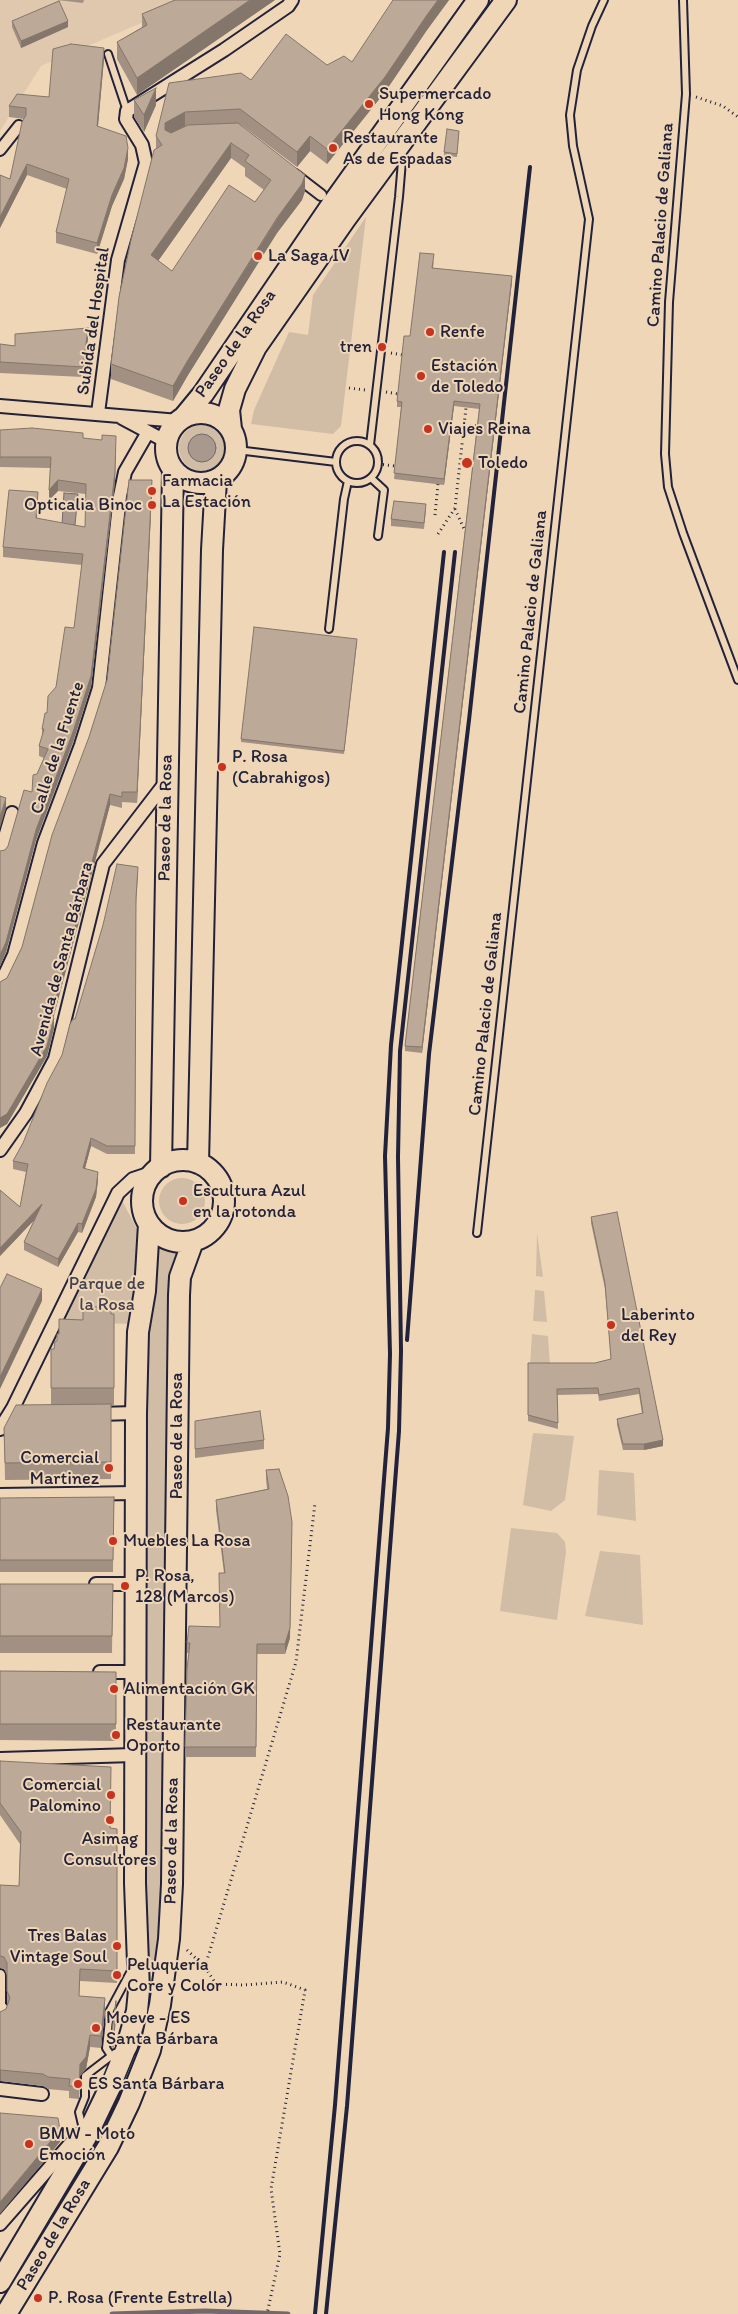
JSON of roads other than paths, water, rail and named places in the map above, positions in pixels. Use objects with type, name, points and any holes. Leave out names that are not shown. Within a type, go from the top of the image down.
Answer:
[{"type":"main road","name":"Paseo de la Rosa","points":[[0,2282],[86,2137],[137,2011],[138,1954],[134,1883],[136,1414],[138,1332],[145,1291],[149,1224],[143,1208],[143,1191],[158,1170],[173,470],[166,452],[166,442],[169,434],[203,394],[331,206],[478,0]]},
{"type":"main road","name":"Paseo de la Rosa","points":[[237,450],[236,439],[231,428],[229,410],[235,389],[256,347],[401,143],[506,0]]},
{"type":"main road","name":"Paseo de la Rosa","points":[[182,419],[194,413],[215,415],[231,428]]},
{"type":"main road","points":[[173,470],[182,478],[193,483],[205,484],[216,480],[231,467],[237,450]]},
{"type":"main road","points":[[198,1163],[212,557],[216,480]]},
{"type":"main road","points":[[149,1224],[163,1237],[173,1241],[192,1241],[206,1235],[216,1225],[222,1212],[224,1197],[219,1183],[210,1171],[198,1163],[179,1161],[158,1170]]},
{"type":"main road","name":"Paseo de la Rosa","points":[[6,2314],[108,2147],[129,2103],[150,2050],[162,1996],[169,1939],[172,1884],[179,1295],[180,1277],[192,1241]]},
{"type":"street","points":[[127,111],[224,50],[288,6],[292,0]]},
{"type":"street","name":"Subida del Hospital","points":[[98,413],[118,260],[146,164],[142,145],[126,119],[127,111]]},
{"type":"street","points":[[0,150],[18,126]]},
{"type":"street","points":[[284,166],[321,195]]},
{"type":"street","points":[[0,406],[182,419]]},
{"type":"street","points":[[115,415],[166,442]]},
{"type":"street","name":"Calle de la Fuente","points":[[0,986],[14,955],[44,844],[81,745],[99,688],[125,472],[148,432]]},
{"type":"street","name":"Avenida de Santa Bárbara","points":[[0,1150],[26,1113],[55,1059],[103,864],[166,782]]},
{"type":"street","name":"Calle de la Fuente","points":[[0,854],[12,813]]},
{"type":"street","points":[[0,1429],[13,1408],[118,1192],[133,1180],[158,1170]]},
{"type":"street","points":[[87,1414],[136,1414]]},
{"type":"street","points":[[0,1495],[135,1493]]},
{"type":"street","points":[[84,1584],[134,1584]]},
{"type":"street","points":[[85,1672],[134,1672]]},
{"type":"street","points":[[0,1759],[134,1755]]},
{"type":"street","points":[[0,1975],[0,2012]]},
{"type":"street","name":"Paseo de la Rosa","points":[[0,2224],[83,2129],[117,2064]]},
{"type":"street","points":[[0,2090],[42,2094]]},
{"type":"lane","name":"Camino Palacio de Galiana","points":[[477,1233],[589,219],[573,146],[570,115],[577,70],[592,26],[604,0]]},
{"type":"lane","name":"Camino Palacio de Galiana","points":[[683,0],[686,94],[669,302],[665,454],[668,487],[682,533],[738,680]]},
{"type":"lane","points":[[108,54],[127,111]]},
{"type":"lane","points":[[370,445],[404,153],[401,143]]},
{"type":"lane","points":[[352,442],[362,442],[370,445],[376,454],[378,464],[371,478],[360,483],[348,481],[339,473],[336,462],[338,453],[344,446],[352,442]]},
{"type":"lane","points":[[237,450],[336,462]]},
{"type":"lane","points":[[371,478],[384,490],[378,536]]},
{"type":"lane","points":[[329,629],[344,499],[348,481]]},
{"type":"lane","points":[[83,2129],[79,2112],[85,2097],[85,2076],[117,2064]]},
{"type":"waterway","points":[[112,2314],[205,2311],[288,2314]]},
{"type":"railway","points":[[407,1340],[429,1054],[469,720],[530,167]]},
{"type":"railway","points":[[315,2314],[335,2105],[388,1428],[390,1354],[385,1156],[391,1045],[444,552]]},
{"type":"railway","points":[[326,2314],[347,2106],[399,1431],[401,1351],[398,1157],[400,1051],[455,552]]},
{"type":"place","name":"Supermercado Hong Kong","points":[[369,104]]},
{"type":"place","name":"Restaurante As de Espadas","points":[[333,148]]},
{"type":"place","name":"La Saga IV","points":[[258,256]]},
{"type":"place","name":"Renfe","points":[[430,332]]},
{"type":"place","name":"tren","points":[[382,347]]},
{"type":"place","name":"Estación de Toledo","points":[[421,376]]},
{"type":"place","name":"Viajes Reina","points":[[428,429]]},
{"type":"place","name":"Toledo","points":[[467,463]]},
{"type":"place","name":"Farmacia La Estación","points":[[152,491]]},
{"type":"place","name":"Opticalia Binoc","points":[[152,505]]},
{"type":"place","name":"P. Rosa (Cabrahigos)","points":[[222,767]]},
{"type":"place","name":"Escultura Azul en la rotonda","points":[[183,1201]]},
{"type":"place","name":"Laberinto del Rey","points":[[611,1325]]},
{"type":"place","name":"Comercial Martinez","points":[[109,1468]]},
{"type":"place","name":"Muebles La Rosa","points":[[113,1541]]},
{"type":"place","name":"P. Rosa, 128 (Marcos)","points":[[125,1586]]},
{"type":"place","name":"Alimentación GK","points":[[114,1689]]},
{"type":"place","name":"Restaurante Oporto","points":[[116,1735]]},
{"type":"place","name":"Comercial Palomino","points":[[111,1795]]},
{"type":"place","name":"Asimag Consultores","points":[[110,1820]]},
{"type":"place","name":"Tres Balas Vintage Soul","points":[[117,1946]]},
{"type":"place","name":"Peluquería Core y Color","points":[[117,1975]]},
{"type":"place","name":"Moeve - ES Santa Bárbara","points":[[96,2028]]},
{"type":"place","name":"ES Santa Bárbara","points":[[78,2084]]},
{"type":"place","name":"BMW - Moto Emoción","points":[[29,2144]]},
{"type":"place","name":"P. Rosa (Frente Estrella)","points":[[38,2298]]},
{"type":"park label","name":"Parque de la Rosa","points":[[107,1294]]}]
